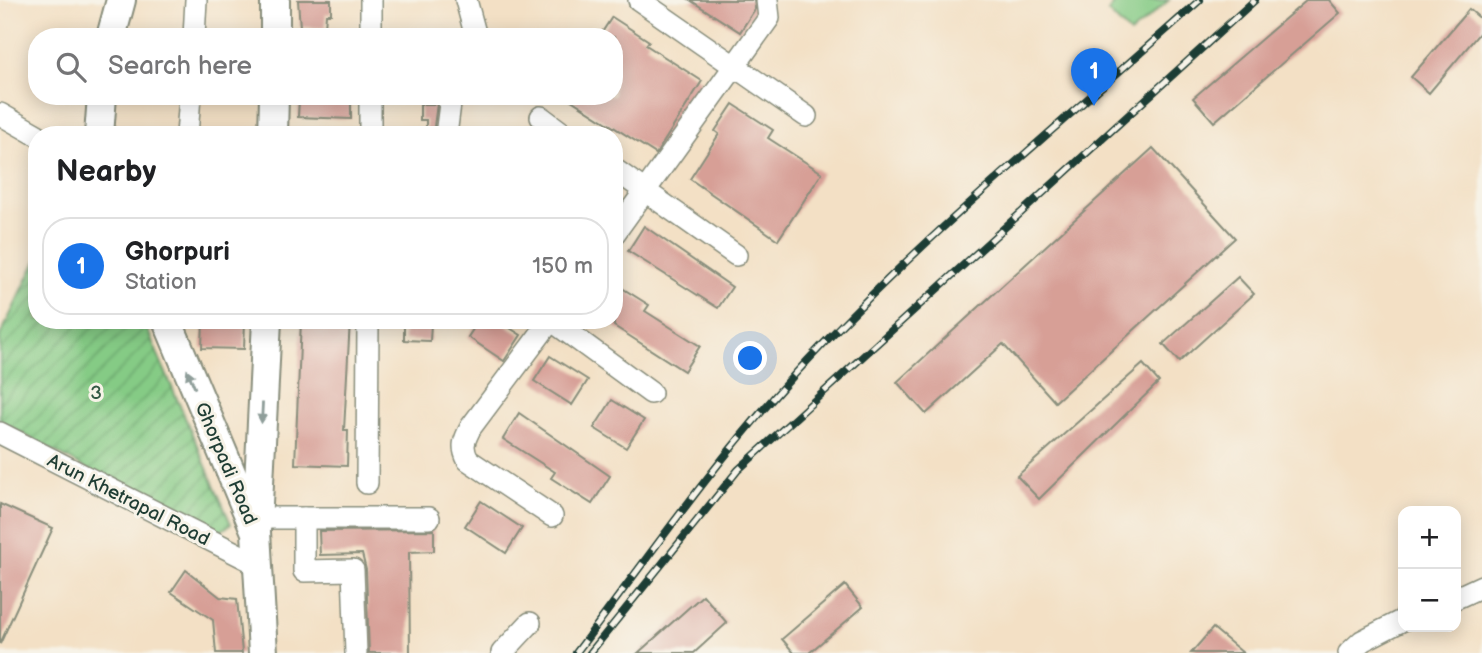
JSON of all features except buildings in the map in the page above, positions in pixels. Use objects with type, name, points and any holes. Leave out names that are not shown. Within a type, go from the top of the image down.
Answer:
[{"type":"main road","points":[[113,28],[121,0]]},
{"type":"main road","points":[[275,0],[275,28]]},
{"type":"main road","points":[[100,126],[101,105]]},
{"type":"main road","points":[[273,126],[274,105]]},
{"type":"main road","name":"Ghorpadi Road","points":[[171,329],[257,525],[263,653]]},
{"type":"main road","points":[[257,525],[267,329]]},
{"type":"street","points":[[194,28],[196,0]]},
{"type":"street","points":[[371,28],[372,0]]},
{"type":"street","points":[[466,0],[474,28]]},
{"type":"street","points":[[639,0],[806,116]]},
{"type":"street","points":[[623,221],[769,19],[767,0]]},
{"type":"street","points":[[188,126],[189,105]]},
{"type":"street","points":[[370,105],[370,126]]},
{"type":"street","points":[[447,126],[450,105]]},
{"type":"street","points":[[0,114],[28,130]]},
{"type":"street","points":[[541,117],[553,126]]},
{"type":"street","points":[[623,175],[736,255]]},
{"type":"street","points":[[367,483],[368,329]]},
{"type":"street","points":[[544,329],[471,427],[464,439],[463,451],[468,460],[552,516]]},
{"type":"street","points":[[563,329],[651,393]]},
{"type":"street","name":"Arun Khetrapal Road","points":[[0,433],[258,565]]},
{"type":"street","points":[[257,525],[304,518],[429,518]]},
{"type":"street","points":[[304,518],[304,571],[353,570],[356,653]]},
{"type":"street","points":[[1461,596],[1482,586]]},
{"type":"street","points":[[502,653],[530,623]]},
{"type":"street","points":[[1349,653],[1362,641],[1398,623]]},
{"type":"green space","points":[[1117,0],[1169,0],[1130,34],[1108,12]]},
{"type":"green space","name":"3","points":[[28,278],[28,329],[147,329],[231,524],[211,538],[0,421],[0,336]]},
{"type":"railway","points":[[576,653],[737,441],[842,324],[993,182],[1200,0]]},
{"type":"railway","points":[[590,653],[738,470],[1255,0]]},
{"type":"place","name":"Ghorpuri","points":[[1094,106]]}]
